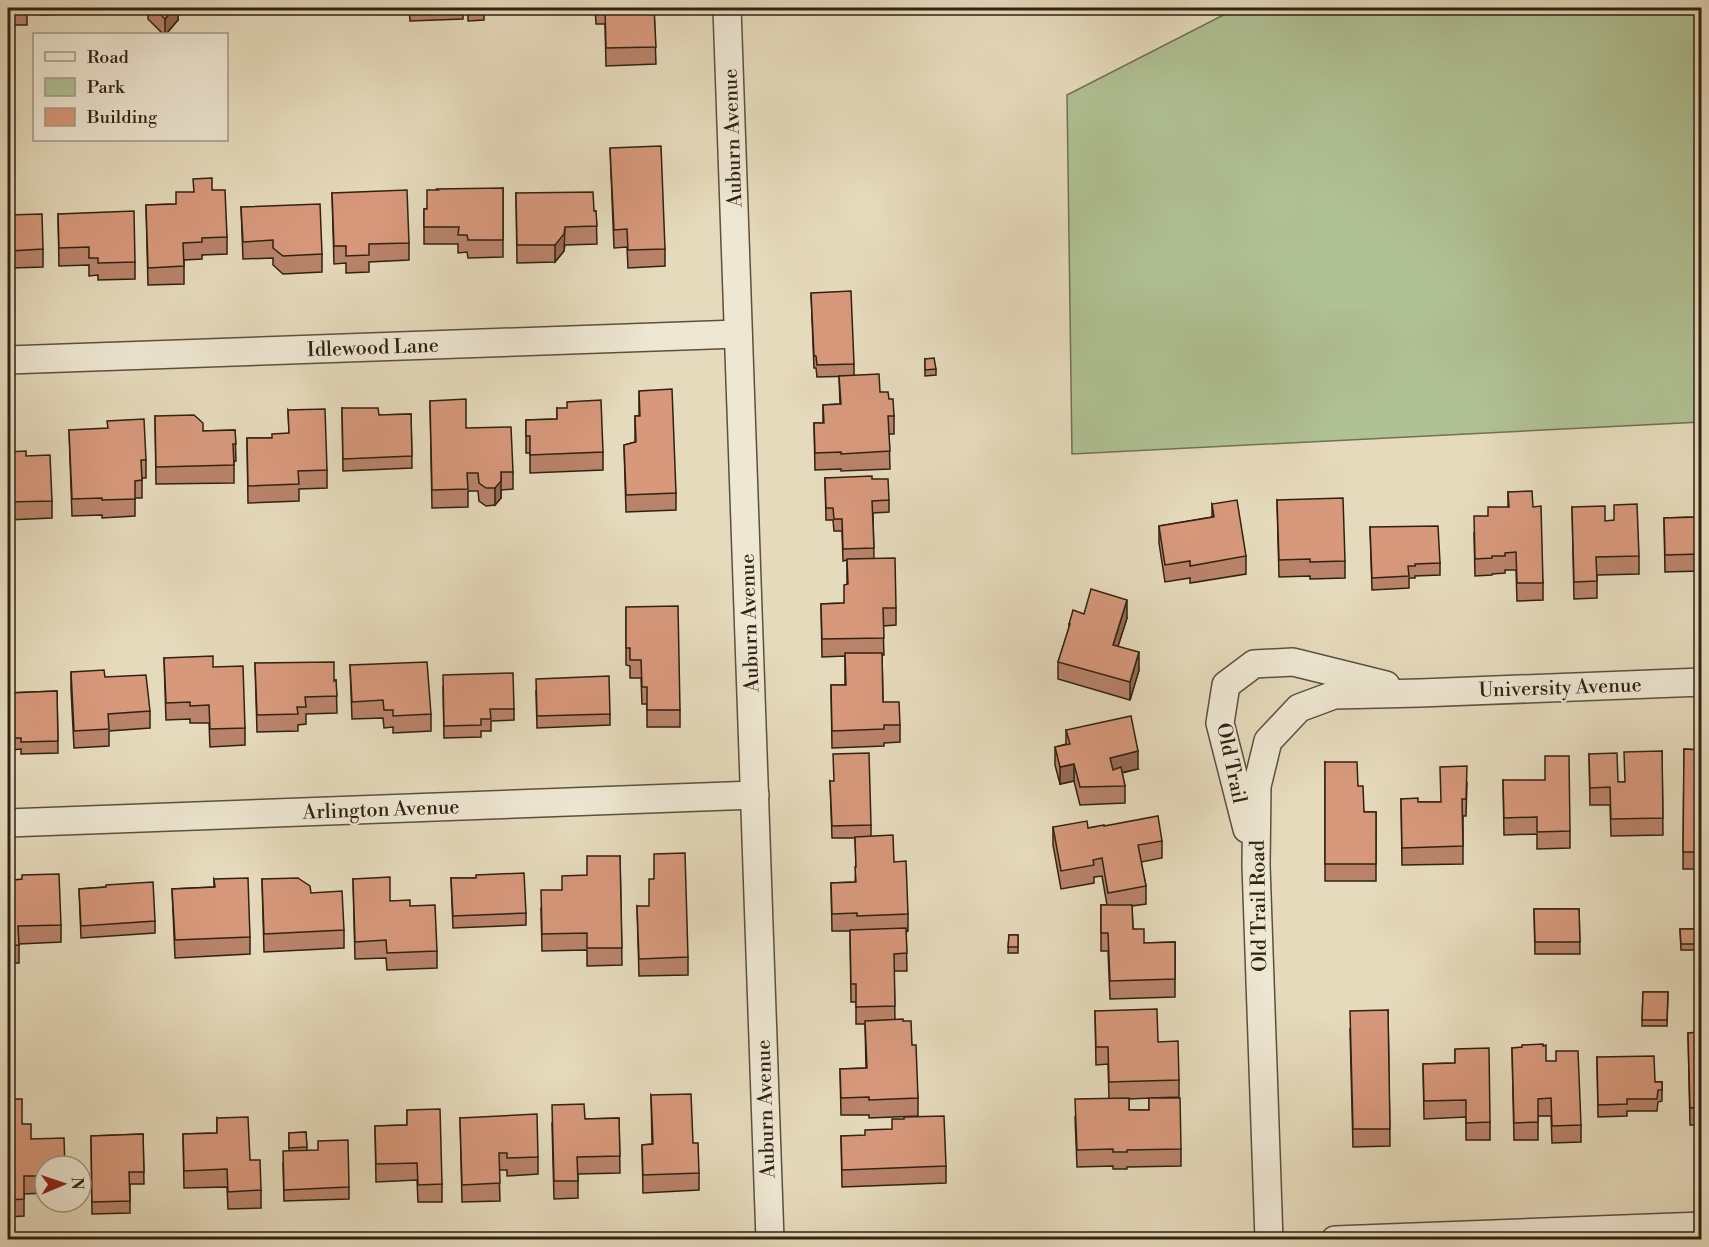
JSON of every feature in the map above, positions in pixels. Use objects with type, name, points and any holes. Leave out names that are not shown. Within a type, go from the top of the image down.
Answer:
[{"type":"street","name":"Auburn Avenue","points":[[727,8],[770,1239]]},
{"type":"street","name":"Idlewood Lane","points":[[8,360],[738,334]]},
{"type":"street","name":"Old Trail","points":[[1256,865],[1220,723],[1226,684],[1254,663],[1293,662],[1419,693]]},
{"type":"street","name":"University Avenue","points":[[1419,693],[1701,682]]},
{"type":"street","name":"Old Trail Road","points":[[1269,1239],[1256,865],[1257,786],[1268,741],[1299,708],[1334,695],[1419,693]]},
{"type":"street","name":"Arlington Avenue","points":[[8,823],[755,795]]},
{"type":"street","points":[[1335,1239],[1701,1226]]},
{"type":"green space","points":[[1237,8],[1701,8],[1701,422],[1072,454],[1067,95]]},
{"type":"building","points":[[154,8],[174,8],[165,19]]},
{"type":"building","points":[[605,8],[654,8],[656,47],[606,48]]},
{"type":"building","points":[[661,146],[665,249],[628,250],[627,229],[614,230],[610,148]]},
{"type":"building","points":[[212,178],[212,190],[225,190],[227,237],[202,238],[202,242],[183,243],[184,266],[148,268],[146,205],[176,204],[176,192],[194,192],[193,179]]},
{"type":"building","points":[[503,188],[503,240],[468,240],[467,235],[458,235],[459,227],[424,227],[427,190]]},
{"type":"building","points":[[407,190],[409,243],[369,244],[369,255],[346,256],[346,246],[334,246],[332,193]]},
{"type":"building","points":[[593,192],[597,226],[565,227],[564,234],[555,245],[517,245],[516,193]]},
{"type":"building","points":[[320,204],[322,254],[283,256],[273,248],[273,240],[243,242],[241,207]]},
{"type":"building","points":[[134,211],[135,262],[98,263],[98,258],[89,258],[89,247],[59,248],[58,214]]},
{"type":"building","points":[[42,214],[43,249],[11,251],[12,258],[8,262],[8,215]]},
{"type":"building","points":[[851,291],[854,364],[817,365],[816,356],[814,356],[811,293]]},
{"type":"building","points":[[934,358],[936,369],[925,370],[925,359]]},
{"type":"building","points":[[879,374],[880,392],[888,392],[889,399],[893,399],[894,416],[888,416],[890,451],[815,453],[814,423],[824,423],[823,405],[841,404],[839,376]]},
{"type":"building","points":[[672,389],[676,493],[626,495],[624,445],[636,442],[635,416],[640,416],[639,391]]},
{"type":"building","points":[[466,399],[466,428],[511,427],[513,472],[501,472],[501,481],[495,488],[486,488],[479,483],[478,473],[467,473],[468,489],[432,490],[430,401]]},
{"type":"building","points":[[601,400],[603,452],[530,455],[530,436],[526,436],[526,420],[557,419],[557,408],[567,408],[567,402]]},
{"type":"building","points":[[342,408],[378,408],[379,415],[411,414],[412,456],[343,459]]},
{"type":"building","points":[[325,409],[327,470],[298,471],[299,484],[248,486],[247,438],[272,438],[272,434],[289,433],[288,410]]},
{"type":"building","points":[[194,415],[203,423],[203,431],[235,430],[234,465],[156,467],[155,416]]},
{"type":"building","points":[[144,419],[146,460],[141,460],[142,480],[135,481],[135,499],[72,499],[69,430],[108,428],[107,421]]},
{"type":"building","points":[[26,451],[26,456],[50,455],[52,501],[8,502],[8,452]]},
{"type":"building","points":[[872,476],[872,479],[888,479],[889,500],[872,501],[874,548],[843,549],[842,519],[834,519],[833,508],[826,508],[825,478]]},
{"type":"building","points":[[1532,491],[1533,507],[1541,506],[1543,583],[1517,583],[1516,552],[1505,553],[1505,556],[1475,559],[1474,516],[1488,516],[1488,507],[1509,507],[1508,492]]},
{"type":"building","points":[[1343,498],[1345,561],[1279,560],[1277,500]]},
{"type":"building","points":[[1237,500],[1246,556],[1190,566],[1190,561],[1165,565],[1159,526],[1214,517],[1212,504]]},
{"type":"building","points":[[1696,501],[1701,501],[1701,554],[1665,555],[1664,518],[1697,517]]},
{"type":"building","points":[[1637,504],[1639,556],[1596,557],[1597,581],[1574,582],[1572,507],[1605,506],[1605,521],[1614,520],[1614,505]]},
{"type":"building","points":[[1438,526],[1440,563],[1408,566],[1409,576],[1372,578],[1370,527]]},
{"type":"building","points":[[895,558],[896,608],[883,608],[884,638],[822,639],[821,604],[844,603],[844,585],[848,584],[847,559]]},
{"type":"building","points":[[1091,589],[1127,600],[1113,645],[1139,652],[1130,682],[1058,662],[1073,610],[1084,614]]},
{"type":"building","points":[[678,606],[680,710],[647,710],[647,687],[642,687],[641,660],[630,660],[630,648],[626,648],[626,607]]},
{"type":"building","points":[[845,653],[882,653],[883,702],[899,702],[900,725],[884,725],[884,729],[832,731],[831,685],[846,685]]},
{"type":"building","points":[[213,656],[213,667],[243,666],[245,728],[210,729],[209,705],[190,706],[190,702],[166,703],[164,658]]},
{"type":"building","points":[[334,662],[337,696],[305,697],[306,707],[297,707],[298,714],[257,715],[255,663]]},
{"type":"building","points":[[427,662],[431,714],[393,716],[393,710],[384,710],[383,700],[352,702],[350,665]]},
{"type":"building","points":[[104,670],[105,677],[146,675],[150,711],[108,714],[109,729],[74,731],[71,672]]},
{"type":"building","points":[[513,673],[514,709],[490,709],[491,719],[481,719],[481,725],[444,726],[443,675]]},
{"type":"building","points":[[609,676],[610,714],[537,716],[536,679]]},
{"type":"building","points":[[57,691],[58,741],[21,742],[21,738],[11,738],[11,729],[8,729],[8,693]]},
{"type":"building","points":[[1131,716],[1138,751],[1110,758],[1113,770],[1121,767],[1125,786],[1080,787],[1074,764],[1060,767],[1055,747],[1070,744],[1066,730]]},
{"type":"building","points":[[1684,749],[1701,750],[1701,852],[1683,852]]},
{"type":"building","points":[[1662,751],[1663,818],[1611,819],[1610,787],[1590,788],[1589,754],[1617,753],[1618,782],[1625,782],[1624,752]]},
{"type":"building","points":[[869,753],[871,825],[832,826],[830,781],[834,781],[833,754]]},
{"type":"building","points":[[1545,756],[1569,756],[1570,831],[1537,832],[1537,817],[1504,818],[1503,780],[1545,780]]},
{"type":"building","points":[[1325,762],[1357,762],[1358,786],[1363,786],[1364,812],[1376,812],[1376,864],[1325,864]]},
{"type":"building","points":[[1467,766],[1466,799],[1462,799],[1463,846],[1402,848],[1401,799],[1418,798],[1418,802],[1441,802],[1440,767]]},
{"type":"building","points":[[1158,816],[1162,841],[1138,845],[1146,886],[1108,893],[1102,858],[1093,860],[1094,865],[1061,871],[1053,827],[1087,821],[1088,828]]},
{"type":"building","points":[[893,835],[894,862],[906,861],[908,914],[857,916],[857,913],[832,914],[831,883],[856,882],[855,837]]},
{"type":"building","points":[[685,853],[688,957],[639,959],[637,906],[649,906],[649,879],[654,879],[654,854]]},
{"type":"building","points":[[587,856],[620,856],[622,948],[587,948],[587,933],[542,934],[541,890],[562,890],[562,876],[587,875]]},
{"type":"building","points":[[524,873],[526,913],[453,916],[451,878]]},
{"type":"building","points":[[59,874],[61,925],[18,926],[19,945],[8,946],[8,890],[14,890],[14,880],[22,879],[22,875]]},
{"type":"building","points":[[390,877],[390,901],[410,900],[410,906],[435,905],[437,951],[387,953],[386,940],[355,942],[353,879]]},
{"type":"building","points":[[248,878],[250,937],[175,940],[172,889],[215,887],[214,879]]},
{"type":"building","points":[[298,878],[310,886],[311,893],[342,891],[344,930],[264,934],[262,879]]},
{"type":"building","points":[[153,882],[155,921],[81,926],[79,889]]},
{"type":"building","points":[[1101,905],[1132,905],[1133,929],[1144,929],[1144,943],[1175,942],[1175,979],[1110,981],[1108,933],[1101,933]]},
{"type":"building","points":[[1534,909],[1579,909],[1580,942],[1535,942]]},
{"type":"building","points":[[906,928],[907,953],[894,954],[895,1006],[856,1007],[856,984],[851,984],[850,930]]},
{"type":"building","points":[[1680,929],[1698,929],[1698,944],[1681,944]]},
{"type":"building","points":[[1009,935],[1018,935],[1018,947],[1008,947]]},
{"type":"building","points":[[1643,992],[1668,992],[1667,1020],[1642,1020]]},
{"type":"building","points":[[1157,1009],[1158,1042],[1178,1041],[1179,1080],[1109,1082],[1108,1047],[1096,1047],[1095,1011]]},
{"type":"building","points":[[1388,1010],[1390,1129],[1353,1129],[1350,1011]]},
{"type":"building","points":[[903,1019],[903,1021],[911,1021],[912,1045],[916,1045],[918,1098],[869,1100],[869,1097],[841,1098],[840,1069],[867,1068],[865,1021]]},
{"type":"building","points":[[1701,1032],[1701,1107],[1690,1108],[1688,1033]]},
{"type":"building","points":[[1543,1044],[1543,1046],[1546,1045],[1546,1061],[1556,1061],[1556,1051],[1578,1051],[1581,1125],[1552,1126],[1551,1098],[1538,1099],[1538,1122],[1514,1123],[1512,1048]]},
{"type":"building","points":[[1489,1048],[1490,1122],[1466,1123],[1466,1100],[1424,1101],[1423,1064],[1455,1063],[1455,1049]]},
{"type":"building","points":[[1654,1056],[1655,1082],[1662,1082],[1662,1090],[1658,1090],[1657,1099],[1627,1099],[1627,1104],[1598,1105],[1597,1057]]},
{"type":"building","points":[[691,1094],[693,1143],[698,1143],[699,1173],[643,1175],[642,1145],[653,1144],[651,1095]]},
{"type":"building","points":[[1129,1098],[1129,1110],[1149,1110],[1149,1098],[1180,1098],[1181,1149],[1127,1150],[1127,1152],[1113,1152],[1113,1149],[1077,1150],[1075,1099]]},
{"type":"building","points":[[8,1099],[22,1099],[22,1124],[31,1124],[31,1139],[64,1138],[65,1154],[33,1154],[33,1176],[24,1176],[24,1199],[8,1200]]},
{"type":"building","points":[[584,1104],[585,1119],[619,1118],[620,1156],[577,1157],[578,1181],[554,1181],[552,1105]]},
{"type":"building","points":[[440,1109],[442,1184],[418,1185],[417,1163],[376,1164],[375,1126],[407,1125],[407,1110]]},
{"type":"building","points":[[537,1114],[538,1157],[507,1158],[507,1153],[499,1153],[500,1183],[462,1185],[460,1118]]},
{"type":"building","points":[[944,1116],[946,1166],[842,1170],[841,1136],[865,1135],[865,1130],[892,1129],[892,1119]]},
{"type":"building","points":[[248,1117],[250,1160],[260,1160],[261,1190],[228,1192],[227,1169],[184,1171],[183,1134],[217,1133],[217,1118]]},
{"type":"building","points":[[306,1132],[307,1147],[289,1148],[289,1133]]},
{"type":"building","points":[[143,1134],[144,1172],[129,1172],[130,1201],[93,1202],[91,1136]]},
{"type":"building","points":[[348,1140],[349,1187],[284,1190],[283,1151],[318,1150],[318,1141]]}]
